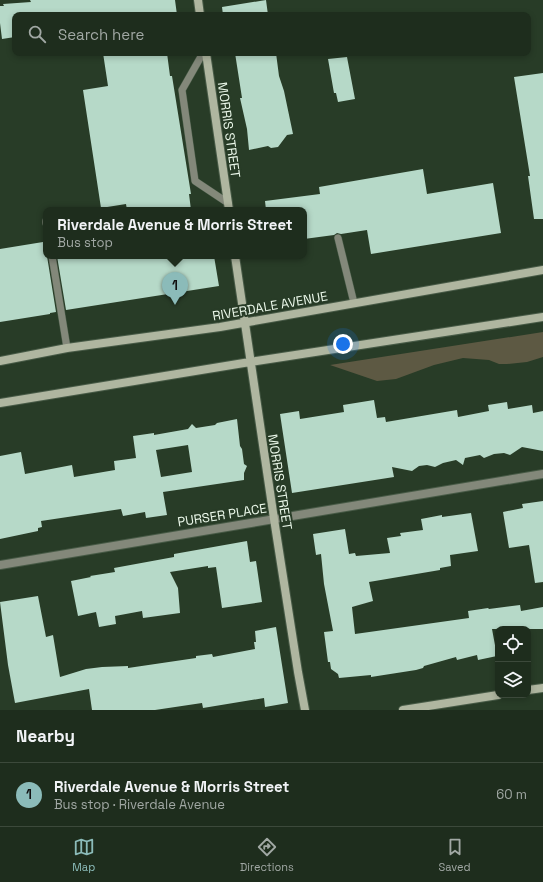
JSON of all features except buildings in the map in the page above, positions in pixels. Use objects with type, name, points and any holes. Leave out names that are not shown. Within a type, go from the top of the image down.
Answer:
[{"type":"main road","points":[[198,0],[200,12]]},
{"type":"main road","name":"MORRIS STREET","points":[[205,56],[228,207]]},
{"type":"main road","name":"MORRIS STREET","points":[[235,259],[274,519],[298,672],[306,710]]},
{"type":"main road","name":"RIVERDALE AVENUE","points":[[0,361],[67,348],[220,327],[543,270]]},
{"type":"main road","points":[[0,403],[250,362],[543,317]]},
{"type":"main road","points":[[531,690],[543,688]]},
{"type":"main road","points":[[403,710],[495,695]]},
{"type":"street","name":"PURSER PLACE","points":[[0,565],[543,474]]},
{"type":"lane","points":[[203,56],[182,90],[194,181],[228,207]]},
{"type":"lane","points":[[338,238],[354,303]]},
{"type":"lane","points":[[52,259],[67,348]]},
{"type":"shaded area","points":[[543,332],[543,357],[527,362],[499,364],[489,360],[463,358],[434,365],[396,379],[377,381],[330,365]]},
{"type":"place","name":"Riverdale Avenue & Morris Street","points":[[175,305]]}]
